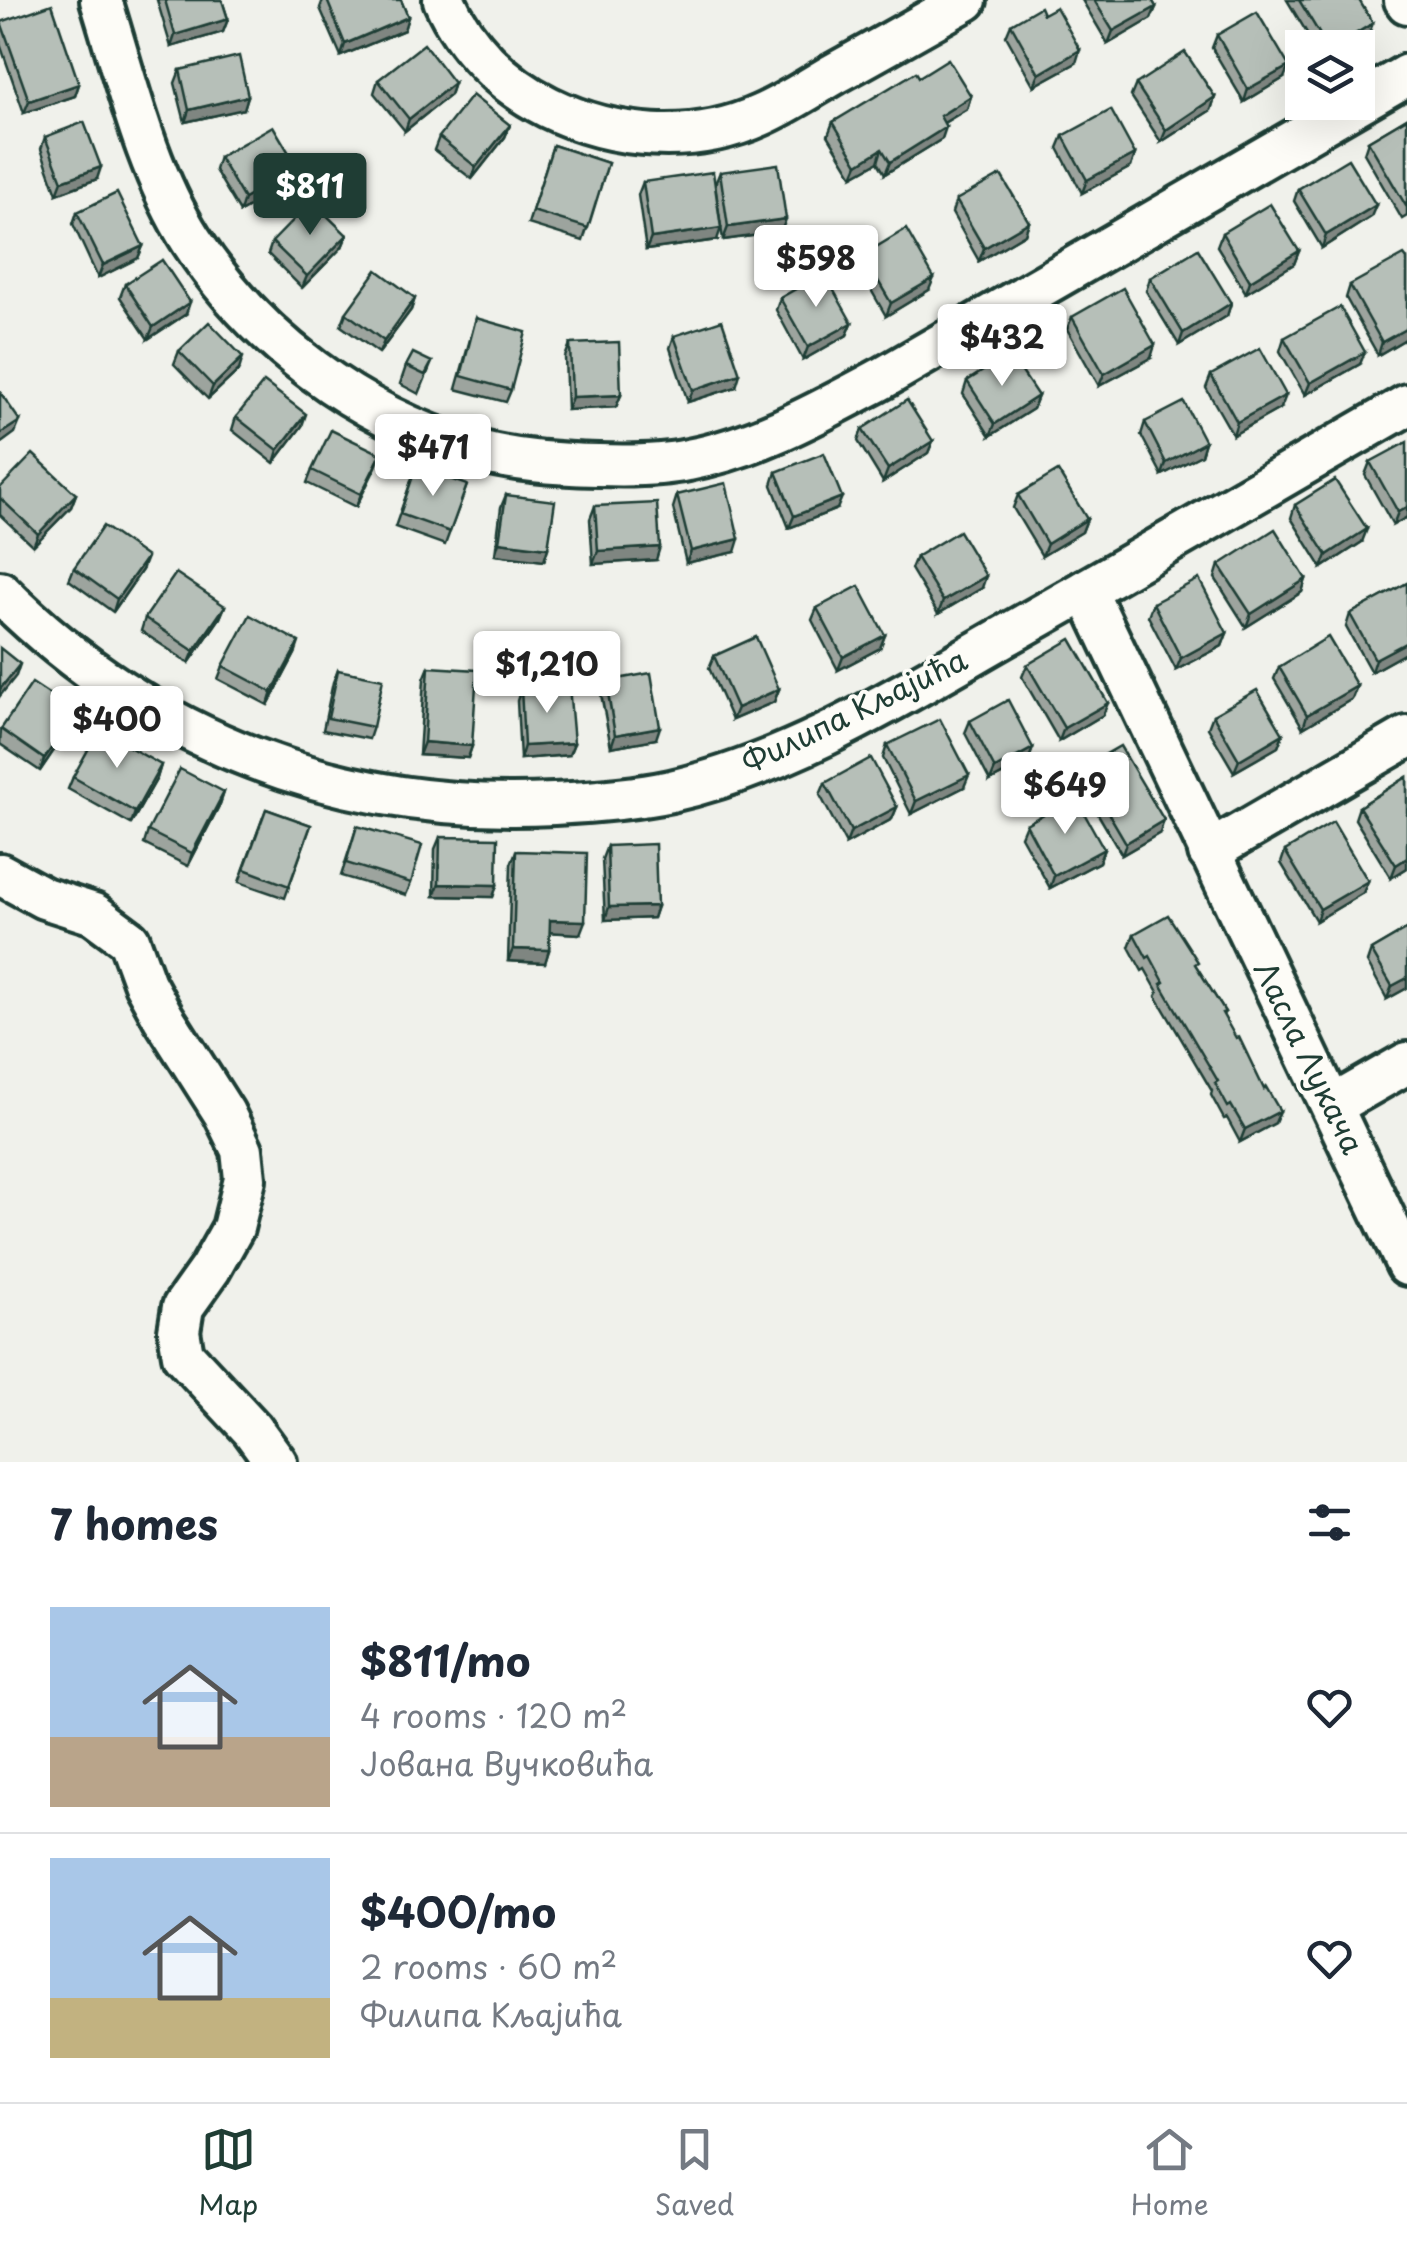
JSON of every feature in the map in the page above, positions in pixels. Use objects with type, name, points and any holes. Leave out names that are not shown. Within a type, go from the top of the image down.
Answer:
[{"type":"street","points":[[101,0],[173,208],[192,243],[264,331],[339,388],[398,422],[472,449],[546,464],[624,466],[687,461],[743,445],[814,415],[1407,75]]},
{"type":"street","points":[[444,0],[470,45],[527,96],[577,120],[647,135],[709,130],[761,115],[966,0]]},
{"type":"street","name":"Филипа Кљајића","points":[[0,592],[44,635],[104,682],[240,754],[310,779],[371,794],[497,807],[586,802],[671,791],[741,770],[892,700],[1407,405]]},
{"type":"street","name":"Ласла Лукача","points":[[1086,590],[1407,1265]]},
{"type":"street","points":[[1208,852],[1407,737]]},
{"type":"street","points":[[0,874],[44,898],[94,914],[129,940],[162,1017],[238,1138],[246,1179],[238,1212],[222,1249],[183,1307],[179,1345],[183,1356],[252,1429],[276,1462]]},
{"type":"street","points":[[1332,1106],[1407,1063]]},
{"type":"building","points":[[165,0],[222,0],[228,19],[175,35]]},
{"type":"building","points":[[327,0],[401,0],[408,17],[345,44]]},
{"type":"building","points":[[1094,0],[1152,0],[1156,7],[1113,31]]},
{"type":"building","points":[[1299,0],[1359,0],[1373,23],[1362,30],[1317,30]]},
{"type":"building","points":[[52,4],[79,84],[29,101],[1,22]]},
{"type":"building","points":[[1040,7],[1043,14],[1056,7],[1080,50],[1039,74],[1011,24]]},
{"type":"building","points":[[1257,12],[1285,59],[1285,68],[1248,89],[1217,35]]},
{"type":"building","points":[[424,44],[454,83],[409,119],[378,80]]},
{"type":"building","points":[[1185,52],[1215,97],[1166,130],[1136,84]]},
{"type":"building","points":[[239,56],[248,96],[189,110],[180,70]]},
{"type":"building","points":[[948,59],[971,96],[940,116],[946,127],[890,162],[882,149],[858,164],[833,122],[916,72],[919,77]]},
{"type":"building","points":[[472,95],[510,125],[476,167],[439,137]]},
{"type":"building","points":[[1111,110],[1135,154],[1087,180],[1063,136]]},
{"type":"building","points":[[1407,118],[1407,206],[1406,206],[1368,141]]},
{"type":"building","points":[[84,122],[101,167],[62,181],[45,137]]},
{"type":"building","points":[[273,126],[298,168],[244,199],[219,157]]},
{"type":"building","points":[[553,145],[608,163],[588,228],[532,211]]},
{"type":"building","points":[[1348,159],[1376,205],[1326,235],[1298,189]]},
{"type":"building","points":[[778,164],[786,219],[728,227],[720,172]]},
{"type":"building","points":[[713,172],[721,228],[651,238],[643,182]]},
{"type":"building","points":[[1001,175],[1029,222],[984,248],[956,200]]},
{"type":"building","points":[[117,193],[143,246],[103,265],[77,212]]},
{"type":"building","points":[[312,201],[347,235],[307,276],[272,242]]},
{"type":"building","points":[[1270,204],[1299,251],[1250,281],[1222,233]]},
{"type":"building","points":[[906,229],[934,278],[891,303],[863,255]]},
{"type":"building","points":[[1198,249],[1231,303],[1183,333],[1150,278]]},
{"type":"building","points":[[1404,255],[1407,328],[1382,342],[1350,285]]},
{"type":"building","points":[[162,260],[190,302],[153,327],[125,284]]},
{"type":"building","points":[[377,270],[415,298],[384,341],[346,313]]},
{"type":"building","points":[[824,273],[852,323],[808,347],[780,298]]},
{"type":"building","points":[[1123,288],[1155,345],[1104,374],[1072,317]]},
{"type":"building","points":[[1340,307],[1365,352],[1310,383],[1284,338]]},
{"type":"building","points":[[476,318],[526,332],[511,390],[461,376]]},
{"type":"building","points":[[722,320],[740,374],[693,390],[674,336]]},
{"type":"building","points":[[209,322],[243,357],[213,386],[179,351]]},
{"type":"building","points":[[619,342],[621,395],[572,397],[570,344]]},
{"type":"building","points":[[1260,348],[1286,395],[1237,422],[1211,375]]},
{"type":"building","points":[[413,353],[432,362],[425,375],[406,366]]},
{"type":"building","points":[[1010,354],[1038,396],[995,424],[967,381]]},
{"type":"building","points":[[264,382],[306,414],[278,450],[236,417]]},
{"type":"building","points":[[0,392],[20,421],[0,434]]},
{"type":"building","points":[[907,400],[933,441],[888,469],[862,429]]},
{"type":"building","points":[[1184,402],[1205,442],[1166,463],[1145,422]]},
{"type":"building","points":[[331,430],[381,454],[361,494],[312,470]]},
{"type":"building","points":[[1407,442],[1407,507],[1398,512],[1370,462]]},
{"type":"building","points":[[824,453],[842,497],[794,516],[776,472]]},
{"type":"building","points":[[33,454],[76,494],[38,534],[0,498],[0,488]]},
{"type":"building","points":[[416,467],[467,485],[450,532],[400,514]]},
{"type":"building","points":[[1058,471],[1087,519],[1047,544],[1018,495]]},
{"type":"building","points":[[1335,480],[1367,529],[1327,555],[1295,505]]},
{"type":"building","points":[[726,483],[739,539],[691,551],[677,495]]},
{"type":"building","points":[[506,495],[555,501],[548,548],[499,542]]},
{"type":"building","points":[[657,503],[660,547],[598,551],[595,506]]},
{"type":"building","points":[[103,526],[147,557],[117,599],[74,568]]},
{"type":"building","points":[[1275,529],[1306,579],[1251,614],[1219,565]]},
{"type":"building","points":[[959,531],[986,576],[943,601],[916,557]]},
{"type":"building","points":[[176,573],[225,606],[194,651],[145,618]]},
{"type":"building","points":[[1199,579],[1227,633],[1181,658],[1153,603]]},
{"type":"building","points":[[1407,583],[1407,642],[1375,659],[1350,614]]},
{"type":"building","points":[[859,586],[885,635],[843,657],[817,608]]},
{"type":"building","points":[[250,615],[299,642],[272,692],[223,666]]},
{"type":"building","points":[[756,637],[779,689],[737,708],[714,656]]},
{"type":"building","points":[[1328,637],[1357,686],[1307,715],[1279,667]]},
{"type":"building","points":[[1071,639],[1108,703],[1064,728],[1027,665]]},
{"type":"building","points":[[0,648],[20,664],[0,689]]},
{"type":"building","points":[[429,667],[477,670],[472,746],[424,742]]},
{"type":"building","points":[[338,670],[383,679],[373,727],[328,718]]},
{"type":"building","points":[[651,673],[660,727],[615,735],[606,681]]},
{"type":"building","points":[[32,683],[76,712],[44,759],[1,729]]},
{"type":"building","points":[[569,686],[574,743],[524,746],[521,688]]},
{"type":"building","points":[[1257,690],[1283,734],[1239,760],[1213,715]]},
{"type":"building","points":[[1008,700],[1033,748],[995,769],[970,721]]},
{"type":"building","points":[[940,719],[969,775],[916,801],[887,745]]},
{"type":"building","points":[[99,730],[161,765],[135,812],[73,777]]},
{"type":"building","points":[[1120,746],[1164,820],[1126,843],[1082,768]]},
{"type":"building","points":[[871,758],[897,807],[851,831],[825,783]]},
{"type":"building","points":[[180,769],[224,792],[192,853],[148,831]]},
{"type":"building","points":[[1407,777],[1407,858],[1396,865],[1359,807]]},
{"type":"building","points":[[1075,797],[1104,849],[1054,876],[1026,824]]},
{"type":"building","points":[[266,809],[311,825],[289,886],[244,869]]},
{"type":"building","points":[[1333,822],[1368,881],[1320,909],[1285,851]]},
{"type":"building","points":[[357,826],[422,845],[411,883],[346,863]]},
{"type":"building","points":[[440,837],[498,838],[497,885],[439,884]]},
{"type":"building","points":[[655,844],[657,906],[609,907],[607,846]]},
{"type":"building","points":[[516,851],[587,853],[585,921],[550,920],[549,950],[513,949]]},
{"type":"building","points":[[1168,915],[1280,1111],[1245,1129],[1231,1105],[1228,1107],[1215,1083],[1218,1081],[1134,934]]},
{"type":"building","points":[[1407,929],[1407,978],[1392,986],[1371,950]]}]
